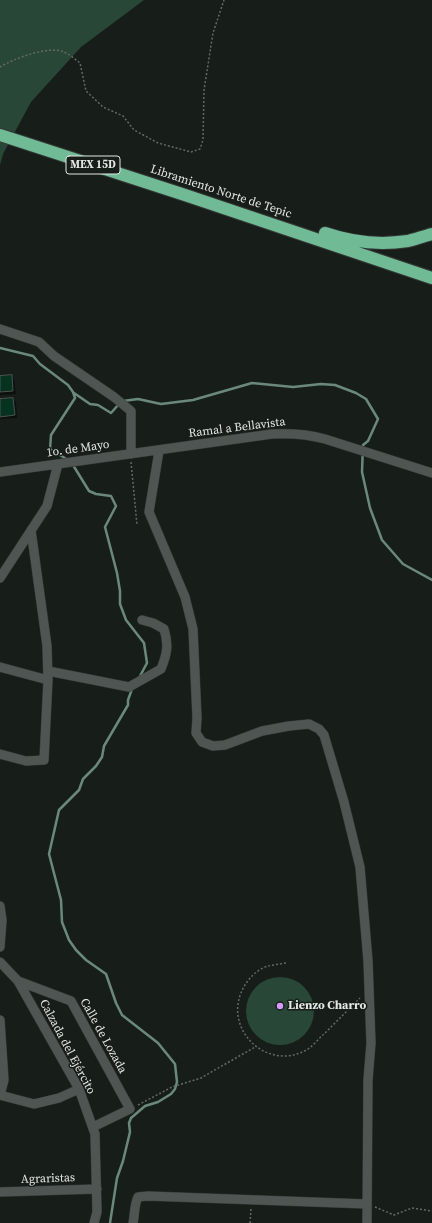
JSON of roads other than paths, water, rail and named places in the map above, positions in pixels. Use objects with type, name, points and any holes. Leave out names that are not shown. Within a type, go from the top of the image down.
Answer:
[{"type":"highway","name":"Libramiento Norte de Tepic","points":[[0,135],[432,278]]},
{"type":"highway","points":[[185,195],[203,192],[337,237],[374,243],[409,241],[432,234]]},
{"type":"highway","points":[[342,247],[349,255],[432,285]]},
{"type":"street","points":[[0,329],[40,342],[54,356],[114,397],[131,411],[131,454]]},
{"type":"street","name":"Ramal a Bellavista","points":[[159,451],[272,434],[308,434],[432,473]]},
{"type":"street","points":[[159,451],[149,512],[185,597],[193,629],[197,718],[196,733],[202,742],[213,746],[224,745],[262,731],[309,724],[319,729],[324,735],[344,802],[360,868],[369,989],[370,1043],[368,1080],[367,1223]]},
{"type":"street","name":"1o. de Mayo","points":[[0,472],[159,451]]},
{"type":"street","points":[[0,578],[47,506],[58,464]]},
{"type":"street","points":[[420,469],[432,469]]},
{"type":"street","points":[[0,754],[26,761],[44,760],[48,680],[47,646],[31,530]]},
{"type":"street","points":[[48,670],[129,687],[162,669],[167,654],[167,638],[164,629],[153,623],[142,620]]},
{"type":"street","points":[[0,667],[48,680]]},
{"type":"street","points":[[0,906],[2,920],[0,947]]},
{"type":"street","name":"Calzada del Ejército","points":[[0,962],[18,981],[79,1089],[93,1127],[97,1150],[97,1212],[94,1223]]},
{"type":"street","name":"Calle de Lozada","points":[[18,981],[71,1001],[130,1109],[93,1127]]},
{"type":"street","points":[[0,1020],[4,1080],[0,1095],[34,1104],[60,1098],[79,1089]]},
{"type":"street","name":"Agraristas","points":[[0,1192],[97,1189]]},
{"type":"street","points":[[133,1223],[135,1203],[138,1197],[148,1196],[367,1204]]},
{"type":"waterway","points":[[0,348],[33,356],[40,364],[68,385],[73,392],[75,398],[51,435],[50,449],[68,460]]},
{"type":"waterway","points":[[123,401],[138,399],[161,404],[193,400],[252,383],[293,387],[321,384],[335,385],[356,393],[366,399],[378,419],[368,441],[363,445],[362,472],[370,508],[382,540],[403,564],[432,580]]},
{"type":"waterway","points":[[74,393],[90,404],[98,405],[111,413],[119,404]]},
{"type":"waterway","points":[[73,465],[89,491],[96,494],[111,496],[116,506],[105,527],[117,573],[120,591],[120,604],[126,620],[144,643],[147,663],[139,678]]},
{"type":"waterway","points":[[110,1223],[117,1178],[130,1132],[129,1123],[131,1118],[145,1106],[158,1102],[171,1094],[175,1089],[177,1082],[175,1064],[158,1043],[122,1015],[116,1003],[106,974],[86,960],[69,940],[62,922],[61,900],[49,854],[59,810],[79,790],[83,779],[96,766],[102,757],[104,746],[128,705],[128,700],[132,689]]},
{"type":"place","name":"Lienzo Charro","points":[[280,1006]]}]
